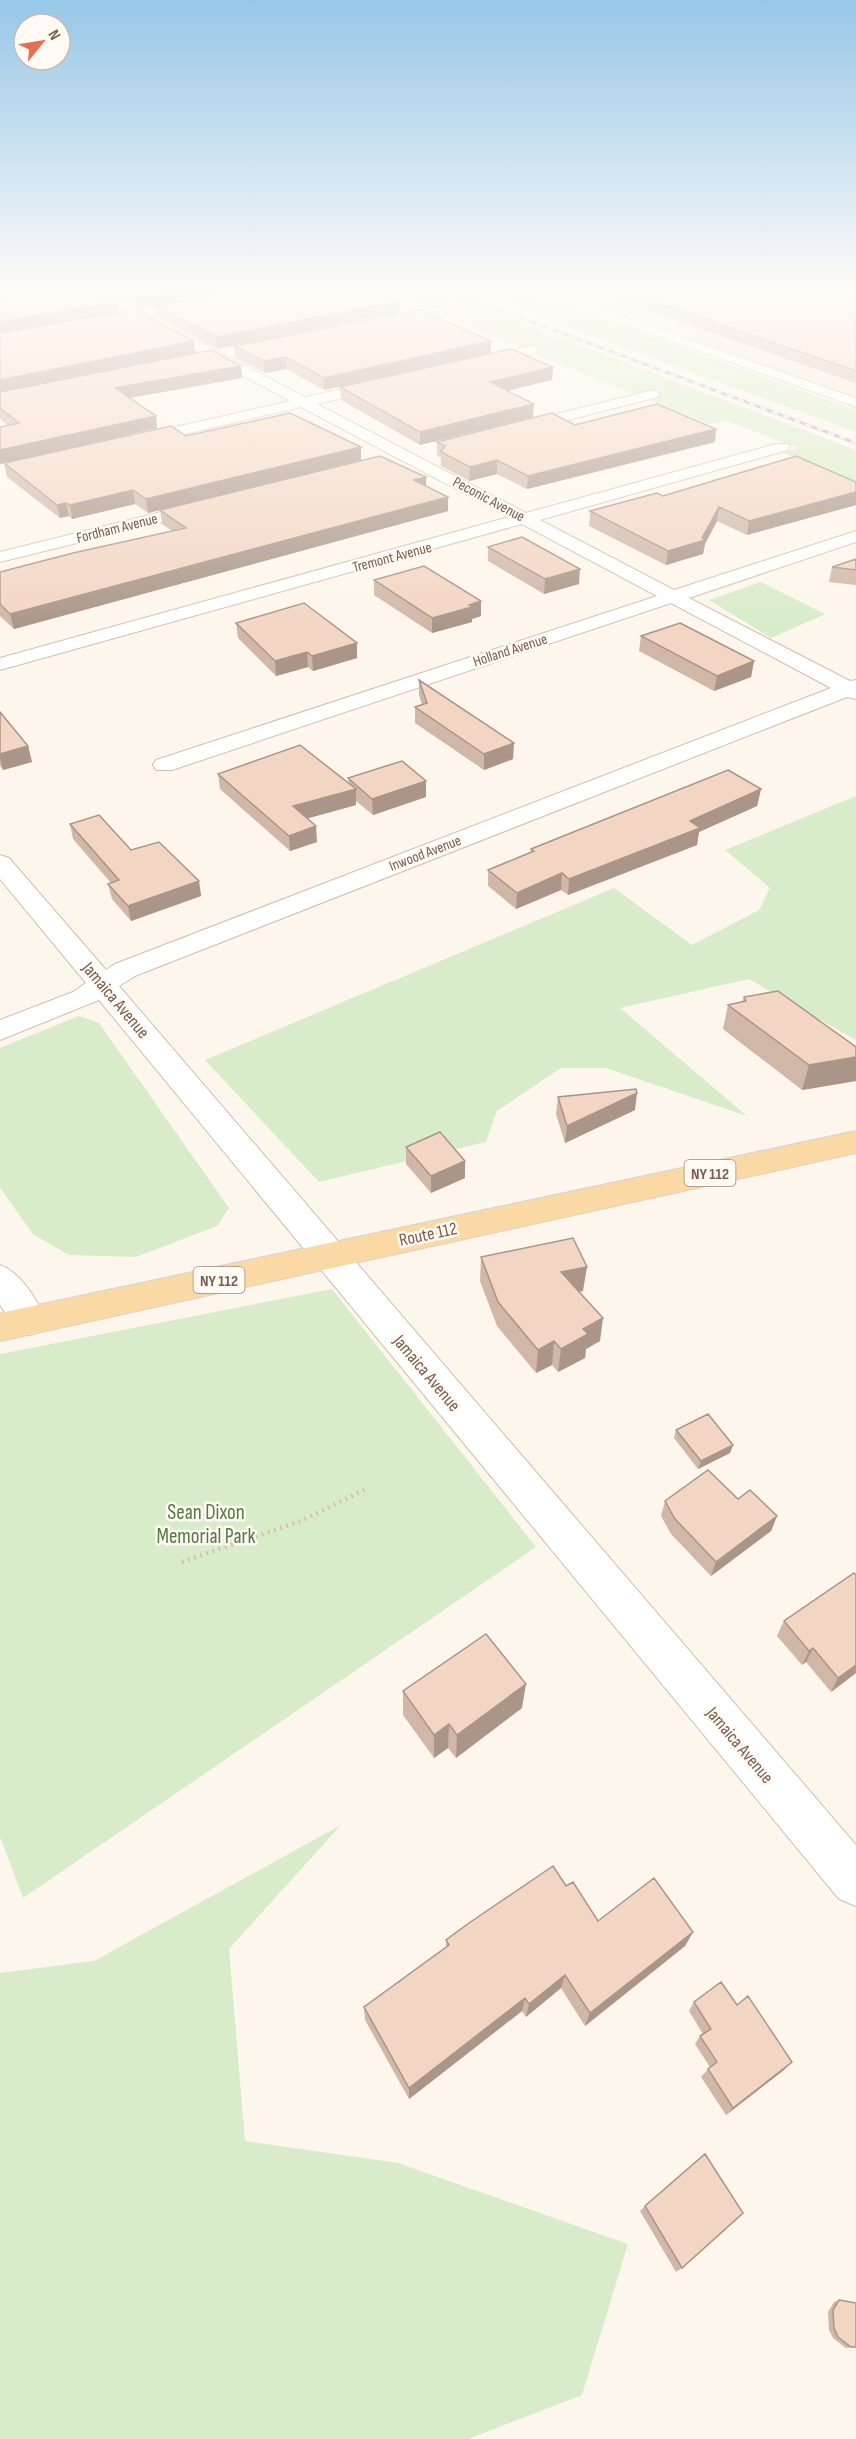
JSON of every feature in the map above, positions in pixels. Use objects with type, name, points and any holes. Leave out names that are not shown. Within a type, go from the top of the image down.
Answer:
[{"type":"main road","name":"Route 112","points":[[15,1324],[856,1142]]},
{"type":"street","points":[[117,444],[296,404]]},
{"type":"street","name":"Peconic Avenue","points":[[308,404],[854,689]]},
{"type":"street","points":[[496,433],[613,404]]},
{"type":"street","name":"Tremont Avenue","points":[[0,664],[529,520],[782,447]]},
{"type":"street","points":[[383,461],[428,450]]},
{"type":"street","name":"Fordham Avenue","points":[[0,558],[220,502]]},
{"type":"street","name":"Holland Avenue","points":[[164,765],[856,536]]},
{"type":"street","name":"Inwood Avenue","points":[[0,1031],[83,998],[124,970],[854,689]]},
{"type":"street","name":"Jamaica Avenue","points":[[0,863],[856,1882]]},
{"type":"street","points":[[0,1278],[15,1324]]},
{"type":"path","points":[[182,1562],[303,1520],[366,1489]]},
{"type":"green space","points":[[659,404],[734,404],[856,450],[856,481],[783,453],[798,448],[727,421],[709,424]]},
{"type":"green space","points":[[779,404],[839,404],[856,410],[856,432]]},
{"type":"green space","points":[[761,582],[825,614],[771,638],[709,600]]},
{"type":"green space","points":[[856,796],[856,1040],[749,979],[620,1008],[747,1116],[606,1068],[561,1068],[497,1111],[486,1142],[319,1182],[205,1060],[614,888],[692,945],[759,910],[770,888],[725,850]]},
{"type":"green space","points":[[79,1016],[99,1023],[229,1208],[217,1226],[136,1257],[69,1255],[33,1234],[0,1188],[0,1048]]},
{"type":"green space","name":"Sean Dixon Memorial Park","points":[[332,1289],[536,1547],[23,1898],[0,1837],[0,1354]]},
{"type":"green space","points":[[341,1825],[229,1949],[245,2141],[398,2163],[628,2244],[582,2395],[468,2439],[0,2439],[0,1973],[94,1961]]},
{"type":"building","points":[[0,404],[138,404],[156,416],[0,450],[0,427],[19,423],[0,408]]},
{"type":"building","points":[[370,404],[534,404],[420,432]]},
{"type":"building","points":[[657,404],[716,429],[528,476],[497,460],[470,467],[441,452],[445,446],[437,442],[552,413],[575,425]]},
{"type":"building","points":[[290,413],[361,447],[146,499],[133,490],[70,505],[66,503],[57,505],[4,463],[171,426],[186,436]]},
{"type":"building","points":[[380,456],[426,477],[414,480],[448,497],[10,614],[0,604],[0,572],[186,528],[160,510]]},
{"type":"building","points":[[796,456],[856,482],[856,492],[749,521],[719,507],[702,538],[705,540],[668,551],[590,511],[657,493],[663,496]]},
{"type":"building","points":[[522,537],[580,569],[545,579],[488,547]]},
{"type":"building","points":[[856,559],[856,570],[832,567]]},
{"type":"building","points":[[424,566],[481,601],[469,605],[472,607],[432,618],[374,580]]},
{"type":"building","points":[[304,603],[357,643],[312,656],[307,652],[275,661],[236,623]]},
{"type":"building","points":[[680,623],[754,661],[717,676],[641,636]]},
{"type":"building","points":[[419,680],[514,743],[484,754],[415,707],[427,703]]},
{"type":"building","points":[[0,712],[28,746],[0,754]]},
{"type":"building","points":[[300,745],[356,789],[293,806],[316,826],[289,836],[218,774]]},
{"type":"building","points":[[402,761],[426,781],[372,799],[348,778]]},
{"type":"building","points":[[728,770],[761,789],[690,821],[700,828],[569,879],[562,873],[517,893],[488,870],[534,851],[531,849]]},
{"type":"building","points":[[99,815],[131,850],[159,842],[199,881],[128,906],[108,884],[119,880],[70,824]]},
{"type":"building","points":[[778,991],[856,1047],[856,1057],[809,1065],[728,1005],[746,1001],[744,997]]},
{"type":"building","points":[[636,1089],[637,1093],[567,1126],[558,1097]]},
{"type":"building","points":[[440,1132],[465,1161],[431,1176],[406,1147]]},
{"type":"building","points":[[573,1238],[587,1267],[561,1272],[603,1318],[583,1329],[588,1334],[561,1349],[554,1341],[538,1350],[498,1302],[481,1257]]},
{"type":"building","points":[[708,1414],[733,1445],[701,1461],[676,1430]]},
{"type":"building","points":[[708,1470],[738,1499],[750,1490],[777,1516],[716,1562],[675,1519],[665,1501]]},
{"type":"building","points":[[854,1573],[856,1575],[856,1665],[838,1678],[813,1648],[809,1651],[784,1621]]},
{"type":"building","points":[[486,1634],[526,1684],[457,1735],[449,1724],[434,1735],[403,1691]]},
{"type":"building","points":[[553,1866],[566,1886],[573,1882],[598,1921],[654,1878],[693,1932],[590,2013],[565,1975],[529,2004],[525,1998],[409,2088],[364,2007],[449,1945],[446,1940]]},
{"type":"building","points":[[721,1982],[737,2005],[748,1996],[792,2062],[733,2108],[708,2069],[717,2062],[700,2036],[711,2029],[694,2002]]},
{"type":"building","points":[[705,2154],[743,2213],[682,2268],[645,2206]]},
{"type":"building","points":[[839,2300],[856,2303],[856,2347],[851,2347],[838,2337],[834,2328],[833,2310]]},
{"type":"railway","points":[[751,404],[856,443]]}]
